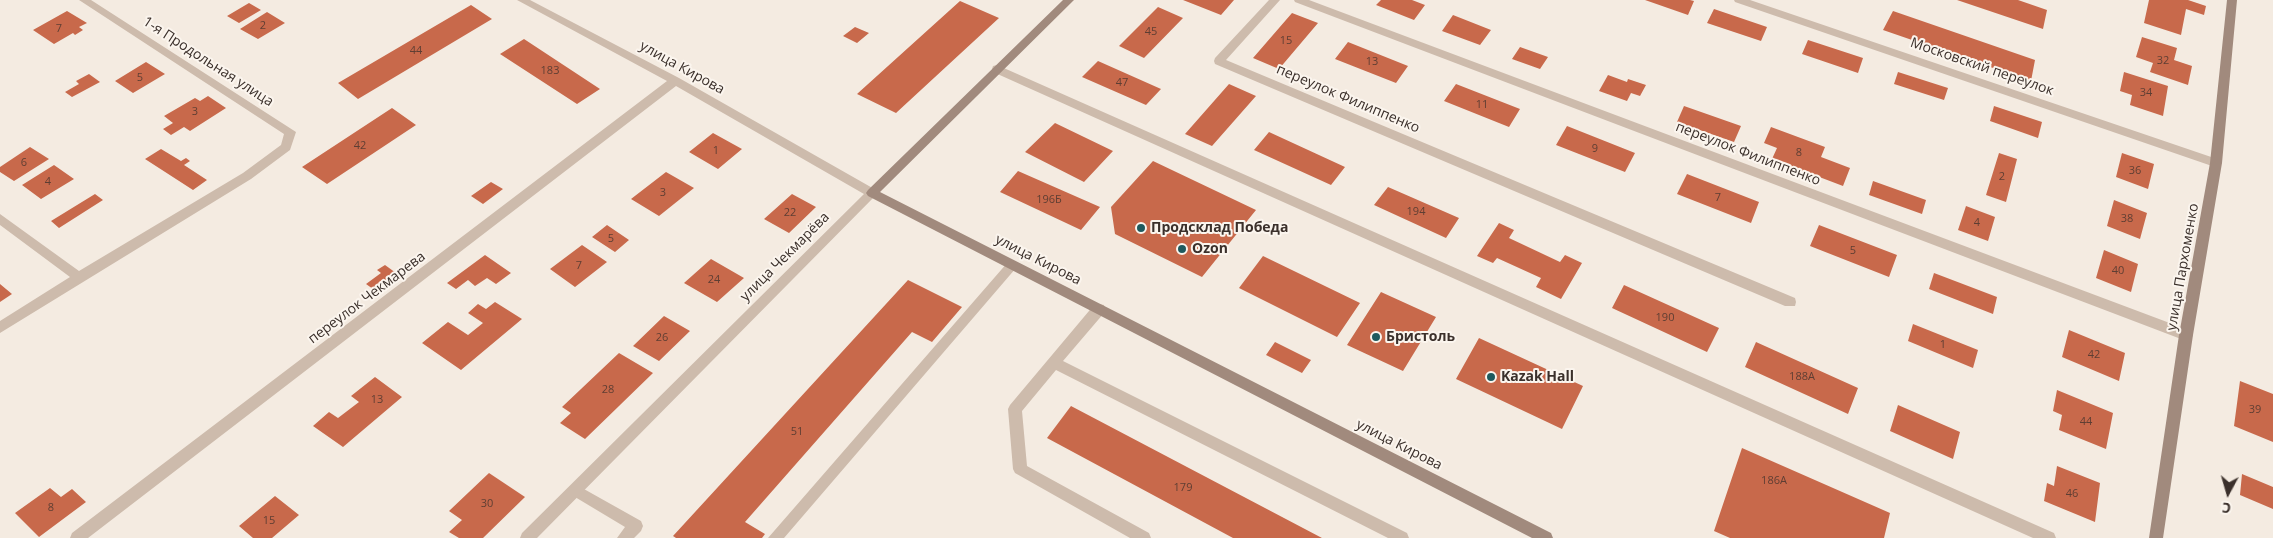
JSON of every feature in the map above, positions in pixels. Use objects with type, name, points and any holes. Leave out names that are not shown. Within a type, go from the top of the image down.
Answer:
[{"type":"street","name":"1-я Продольная улица","points":[[78,277],[247,176],[286,147],[290,132],[84,0]]},
{"type":"street","name":"улица Кирова","points":[[522,0],[675,81],[872,193],[1546,538]]},
{"type":"street","name":"улица Чекмарёва","points":[[527,538],[996,69],[1069,0]]},
{"type":"street","name":"переулок Филиппенко","points":[[1275,0],[1219,61],[1790,302]]},
{"type":"street","name":"переулок Филиппенко","points":[[1299,0],[2186,335]]},
{"type":"street","name":"Московский переулок","points":[[1739,0],[2216,163]]},
{"type":"street","name":"улица Пархоменко","points":[[2156,538],[2186,335],[2216,163],[2232,0]]},
{"type":"street","points":[[996,69],[2049,538]]},
{"type":"street","name":"переулок Чекмарева","points":[[77,538],[675,81]]},
{"type":"street","points":[[0,219],[78,277],[0,328]]},
{"type":"street","points":[[775,538],[1012,264]]},
{"type":"street","points":[[1099,309],[1015,409],[1020,469],[1144,538]]},
{"type":"street","points":[[1054,363],[1402,538]]},
{"type":"street","points":[[575,490],[636,526],[624,538]]},
{"type":"building","points":[[1183,0],[1234,0],[1221,15]]},
{"type":"building","points":[[1381,0],[1412,0],[1425,5],[1414,20],[1376,5]]},
{"type":"building","points":[[1645,0],[1690,0],[1694,1],[1688,15]]},
{"type":"building","points":[[1957,0],[2018,0],[2047,10],[2043,29]]},
{"type":"building","points":[[2149,0],[2188,0],[2206,6],[2204,15],[2186,9],[2181,35],[2144,23]]},
{"type":"building","points":[[960,1],[999,18],[896,113],[857,94]]},
{"type":"building","points":[[249,3],[261,10],[239,23],[227,16]]},
{"type":"building","points":[[471,5],[492,19],[358,99],[338,83]]},
{"type":"building","points":[[1158,7],[1183,18],[1144,58],[1119,46]]},
{"type":"building","points":[[1714,9],[1767,27],[1761,41],[1707,23]]},
{"type":"building","points":[[67,11],[87,23],[79,27],[83,30],[75,35],[73,33],[54,44],[33,30]]},
{"type":"building","points":[[1893,11],[2035,60],[2031,81],[1883,30]]},
{"type":"building","points":[[267,12],[285,23],[258,39],[240,29]]},
{"type":"building","points":[[1292,13],[1318,23],[1279,69],[1253,58]]},
{"type":"building","points":[[1453,15],[1491,30],[1480,45],[1442,31]]},
{"type":"building","points":[[855,27],[869,33],[857,43],[843,36]]},
{"type":"building","points":[[2142,37],[2177,48],[2174,60],[2192,66],[2188,85],[2150,72],[2153,63],[2136,57]]},
{"type":"building","points":[[524,39],[600,89],[577,104],[500,54]]},
{"type":"building","points":[[1808,40],[1863,58],[1858,73],[1802,54]]},
{"type":"building","points":[[1348,42],[1408,66],[1396,83],[1335,59]]},
{"type":"building","points":[[1520,47],[1548,57],[1540,69],[1512,59]]},
{"type":"building","points":[[1098,61],[1161,89],[1146,105],[1082,77]]},
{"type":"building","points":[[146,62],[165,74],[133,93],[115,81]]},
{"type":"building","points":[[1898,72],[1948,88],[1944,100],[1894,84]]},
{"type":"building","points":[[2124,72],[2168,86],[2163,116],[2130,105],[2132,95],[2120,91]]},
{"type":"building","points":[[89,74],[100,82],[72,97],[65,92],[79,84],[76,81]]},
{"type":"building","points":[[1608,75],[1627,82],[1628,79],[1646,85],[1640,96],[1631,93],[1627,101],[1599,91]]},
{"type":"building","points":[[1229,84],[1256,96],[1212,146],[1185,134]]},
{"type":"building","points":[[1456,84],[1520,109],[1509,127],[1444,101]]},
{"type":"building","points":[[208,96],[226,108],[190,131],[184,127],[171,135],[163,129],[173,123],[164,116],[195,98],[200,101]]},
{"type":"building","points":[[1684,106],[1741,126],[1734,142],[1677,122]]},
{"type":"building","points":[[1994,106],[2042,122],[2038,138],[1990,121]]},
{"type":"building","points":[[392,108],[416,125],[327,184],[302,167]]},
{"type":"building","points":[[1055,123],[1113,151],[1084,182],[1025,152]]},
{"type":"building","points":[[1567,126],[1635,153],[1625,172],[1556,145]]},
{"type":"building","points":[[1771,127],[1825,147],[1821,157],[1850,168],[1843,186],[1772,159],[1777,148],[1764,143]]},
{"type":"building","points":[[1269,132],[1345,167],[1331,185],[1254,150]]},
{"type":"building","points":[[713,133],[742,149],[718,169],[689,152]]},
{"type":"building","points":[[30,147],[49,159],[14,181],[0,172],[0,167]]},
{"type":"building","points":[[161,149],[181,161],[186,158],[190,161],[184,165],[207,180],[193,190],[145,159]]},
{"type":"building","points":[[1999,153],[2017,159],[2006,202],[1986,195]]},
{"type":"building","points":[[2122,153],[2154,164],[2148,189],[2116,177]]},
{"type":"building","points":[[1153,161],[1256,210],[1202,277],[1115,234],[1111,207]]},
{"type":"building","points":[[54,165],[74,179],[41,199],[22,185]]},
{"type":"building","points":[[1018,171],[1100,207],[1081,230],[1000,192]]},
{"type":"building","points":[[666,172],[694,188],[659,216],[631,199]]},
{"type":"building","points":[[1687,174],[1759,202],[1751,223],[1677,194]]},
{"type":"building","points":[[1873,181],[1926,200],[1922,214],[1869,195]]},
{"type":"building","points":[[491,182],[503,189],[483,204],[471,196]]},
{"type":"building","points":[[1388,187],[1459,218],[1446,238],[1374,205]]},
{"type":"building","points":[[95,194],[103,200],[59,228],[51,221]]},
{"type":"building","points":[[792,194],[816,207],[789,233],[764,219]]},
{"type":"building","points":[[2114,200],[2147,213],[2140,239],[2107,226]]},
{"type":"building","points":[[1966,206],[1995,217],[1988,241],[1958,230]]},
{"type":"building","points":[[1499,223],[1514,230],[1509,238],[1560,262],[1565,255],[1582,263],[1561,299],[1536,287],[1541,278],[1497,258],[1493,263],[1477,256]]},
{"type":"building","points":[[607,225],[629,240],[615,252],[592,237]]},
{"type":"building","points":[[1819,225],[1897,255],[1889,277],[1810,246]]},
{"type":"building","points":[[582,245],[607,262],[575,287],[550,269]]},
{"type":"building","points":[[2104,250],[2138,264],[2131,292],[2096,278]]},
{"type":"building","points":[[485,255],[511,273],[496,284],[487,278],[475,286],[468,280],[456,289],[447,283]]},
{"type":"building","points":[[1263,256],[1360,303],[1337,337],[1239,288]]},
{"type":"building","points":[[711,259],[744,278],[717,302],[684,283]]},
{"type":"building","points":[[385,265],[396,273],[373,289],[366,284],[381,273],[377,270]]},
{"type":"building","points":[[1934,273],[1997,297],[1993,314],[1929,289]]},
{"type":"building","points":[[908,280],[962,307],[932,342],[912,332],[745,522],[765,534],[762,538],[676,538],[673,536]]},
{"type":"building","points":[[0,284],[12,294],[0,302]]},
{"type":"building","points":[[1624,285],[1719,328],[1707,352],[1612,308]]},
{"type":"building","points":[[1381,292],[1436,317],[1403,371],[1347,345]]},
{"type":"building","points":[[495,302],[522,319],[461,370],[422,343],[448,322],[468,335],[483,323],[468,313],[478,304],[486,309]]},
{"type":"building","points":[[664,316],[690,331],[659,361],[633,346]]},
{"type":"building","points":[[1913,324],[1978,350],[1973,368],[1908,341]]},
{"type":"building","points":[[2069,330],[2125,353],[2119,381],[2062,357]]},
{"type":"building","points":[[1479,338],[1583,386],[1562,429],[1456,379]]},
{"type":"building","points":[[1275,342],[1311,360],[1302,373],[1266,355]]},
{"type":"building","points":[[1756,342],[1858,388],[1848,414],[1745,367]]},
{"type":"building","points":[[619,353],[653,373],[585,439],[560,423],[571,413],[562,407]]},
{"type":"building","points":[[375,377],[402,397],[343,447],[313,426],[329,412],[338,418],[359,402],[351,396]]},
{"type":"building","points":[[2240,381],[2273,394],[2273,442],[2234,426]]},
{"type":"building","points":[[2057,390],[2113,413],[2106,449],[2059,430],[2062,415],[2053,411]]},
{"type":"building","points":[[1898,405],[1960,432],[1953,459],[1890,431]]},
{"type":"building","points":[[1071,406],[1322,538],[1233,538],[1047,438]]},
{"type":"building","points":[[1742,448],[1890,513],[1884,538],[1730,538],[1714,531]]},
{"type":"building","points":[[2057,466],[2100,483],[2095,522],[2044,501],[2047,483],[2054,486]]},
{"type":"building","points":[[489,473],[525,497],[483,538],[459,538],[449,532],[462,520],[449,511]]},
{"type":"building","points":[[2242,474],[2273,487],[2273,509],[2240,495]]},
{"type":"building","points":[[50,488],[61,497],[72,489],[86,502],[39,537],[15,513]]},
{"type":"building","points":[[275,496],[299,515],[272,538],[253,538],[239,526]]},
{"type":"place","name":"Продсклад Победа","points":[[1141,228]]},
{"type":"place","name":"Ozon","points":[[1182,249]]},
{"type":"place","name":"Бристоль","points":[[1376,337]]},
{"type":"place","name":"Kazak Hall","points":[[1491,377]]}]
